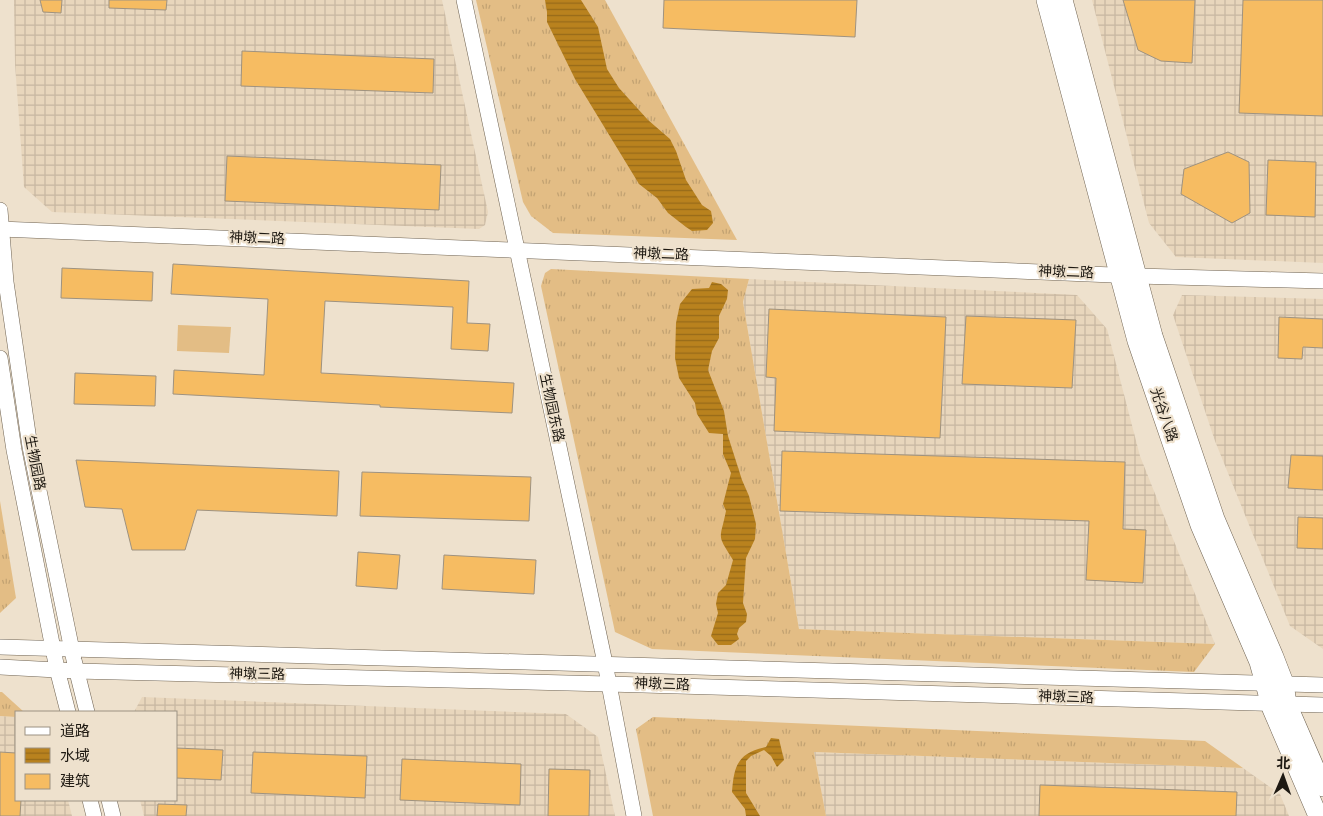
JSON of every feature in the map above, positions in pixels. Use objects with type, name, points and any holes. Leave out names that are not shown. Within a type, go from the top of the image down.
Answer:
[{"type":"main road","name":"光谷八路","points":[[1046,0],[1128,275],[1153,336],[1215,519],[1284,683],[1279,704],[1318,816]]},
{"type":"main road","name":"光谷八路","points":[[1063,0],[1128,275],[1138,341],[1200,525],[1259,662],[1265,682],[1279,704],[1323,788]]},
{"type":"street","name":"生物园东路","points":[[464,0],[605,663],[634,816]]},
{"type":"street","name":"生物园路","points":[[0,210],[6,282],[30,447],[76,670],[87,711]]},
{"type":"street","name":"神墩二路","points":[[1,229],[1128,275],[1323,281]]},
{"type":"street","name":"生物园路","points":[[0,358],[14,450],[57,669],[68,711]]},
{"type":"street","name":"神墩三路","points":[[0,647],[1323,684]]},
{"type":"street","name":"神墩三路","points":[[0,667],[1323,705]]},
{"type":"street","points":[[90,801],[94,816]]},
{"type":"street","points":[[109,801],[113,816]]},
{"type":"shaded area","points":[[14,0],[442,0],[488,212],[485,225],[479,229],[52,212],[24,187],[15,64]]},
{"type":"shaded area","points":[[1092,0],[1323,0],[1323,263],[1176,257],[1149,223]]},
{"type":"shaded area","points":[[749,279],[1077,295],[1107,329],[1140,456],[1215,644],[799,629],[743,302]]},
{"type":"shaded area","points":[[1182,295],[1323,299],[1323,649],[1290,626],[1215,441],[1173,315]]},
{"type":"shaded area","points":[[142,697],[566,714],[598,737],[615,816],[144,816],[140,801],[178,801],[178,711],[135,711]]},
{"type":"shaded area","points":[[0,716],[15,717],[15,801],[68,801],[72,816],[0,816]]},
{"type":"shaded area","points":[[814,752],[1243,768],[1280,794],[1289,816],[826,816]]},
{"type":"green space","points":[[476,0],[605,0],[737,240],[553,233],[531,216],[523,202]]},
{"type":"green space","points":[[551,269],[749,279],[743,302],[799,629],[1215,644],[1194,672],[652,649],[615,632],[541,286],[545,273]]},
{"type":"green space","points":[[178,325],[231,327],[229,353],[177,351]]},
{"type":"green space","points":[[0,501],[16,598],[0,613]]},
{"type":"green space","points":[[0,692],[2,692],[23,711],[15,711],[15,717],[0,716]]},
{"type":"green space","points":[[653,717],[1205,741],[1243,768],[814,752],[826,816],[653,816],[636,729]]},
{"type":"water","points":[[545,0],[581,0],[598,27],[607,69],[619,88],[648,120],[670,139],[686,180],[702,205],[711,211],[713,223],[707,230],[692,231],[686,227],[668,213],[657,198],[639,184],[575,79],[547,22]]},
{"type":"water","points":[[712,282],[721,284],[728,290],[727,299],[719,316],[719,338],[712,351],[708,370],[724,411],[728,436],[749,496],[756,524],[755,539],[746,558],[743,603],[747,614],[746,622],[739,628],[737,634],[739,639],[731,645],[718,645],[711,636],[718,613],[716,604],[718,593],[726,585],[733,560],[721,537],[726,511],[723,504],[731,473],[723,454],[723,434],[709,433],[697,414],[695,403],[679,378],[675,358],[676,323],[680,304],[692,289],[709,288]]},
{"type":"water","points":[[771,738],[779,739],[784,760],[777,767],[771,756],[764,750],[751,756],[746,761],[746,793],[760,816],[746,816],[745,809],[732,792],[736,767],[743,757],[749,753],[766,747]]},
{"type":"building","points":[[40,0],[62,0],[61,13],[43,12]]},
{"type":"building","points":[[109,0],[167,0],[166,10],[109,8]]},
{"type":"building","points":[[664,0],[857,0],[855,37],[663,28]]},
{"type":"building","points":[[1123,0],[1195,0],[1192,63],[1161,61],[1138,50]]},
{"type":"building","points":[[1243,0],[1323,0],[1323,116],[1239,113]]},
{"type":"building","points":[[242,51],[434,59],[433,93],[241,86]]},
{"type":"building","points":[[1228,152],[1249,162],[1250,213],[1232,223],[1181,194],[1184,169]]},
{"type":"building","points":[[227,156],[441,165],[439,210],[225,201]]},
{"type":"building","points":[[1268,160],[1316,162],[1315,217],[1266,215]]},
{"type":"building","points":[[173,264],[469,281],[467,323],[490,324],[488,351],[451,349],[453,307],[325,301],[321,373],[514,383],[512,413],[173,394],[174,370],[264,375],[268,299],[171,294]]},
{"type":"building","points":[[62,268],[153,272],[152,301],[61,298]]},
{"type":"building","points":[[769,309],[946,317],[940,438],[774,431],[776,378],[766,377]]},
{"type":"building","points":[[966,316],[1076,320],[1072,388],[962,384]]},
{"type":"building","points":[[1279,317],[1323,319],[1323,348],[1303,347],[1302,359],[1278,358]]},
{"type":"building","points":[[75,373],[156,376],[155,406],[74,404]]},
{"type":"building","points":[[782,451],[1125,462],[1123,529],[1146,530],[1143,583],[1086,580],[1089,521],[780,511]]},
{"type":"building","points":[[1291,455],[1323,456],[1323,490],[1288,488]]},
{"type":"building","points":[[76,460],[339,471],[337,516],[197,510],[185,550],[132,550],[122,509],[85,507]]},
{"type":"building","points":[[362,472],[531,477],[529,521],[360,516]]},
{"type":"building","points":[[1298,517],[1323,518],[1323,549],[1297,548]]},
{"type":"building","points":[[358,552],[400,555],[397,589],[356,586]]},
{"type":"building","points":[[444,555],[536,560],[534,594],[442,589]]},
{"type":"building","points":[[178,748],[223,750],[221,780],[178,778]]},
{"type":"building","points":[[0,752],[15,753],[15,801],[21,801],[20,816],[0,816]]},
{"type":"building","points":[[253,752],[367,756],[365,798],[251,793]]},
{"type":"building","points":[[402,759],[521,764],[520,805],[400,800]]},
{"type":"building","points":[[549,769],[590,770],[589,816],[548,816]]},
{"type":"building","points":[[1040,785],[1237,792],[1236,816],[1039,816]]},
{"type":"building","points":[[158,804],[187,805],[186,816],[157,816]]}]
